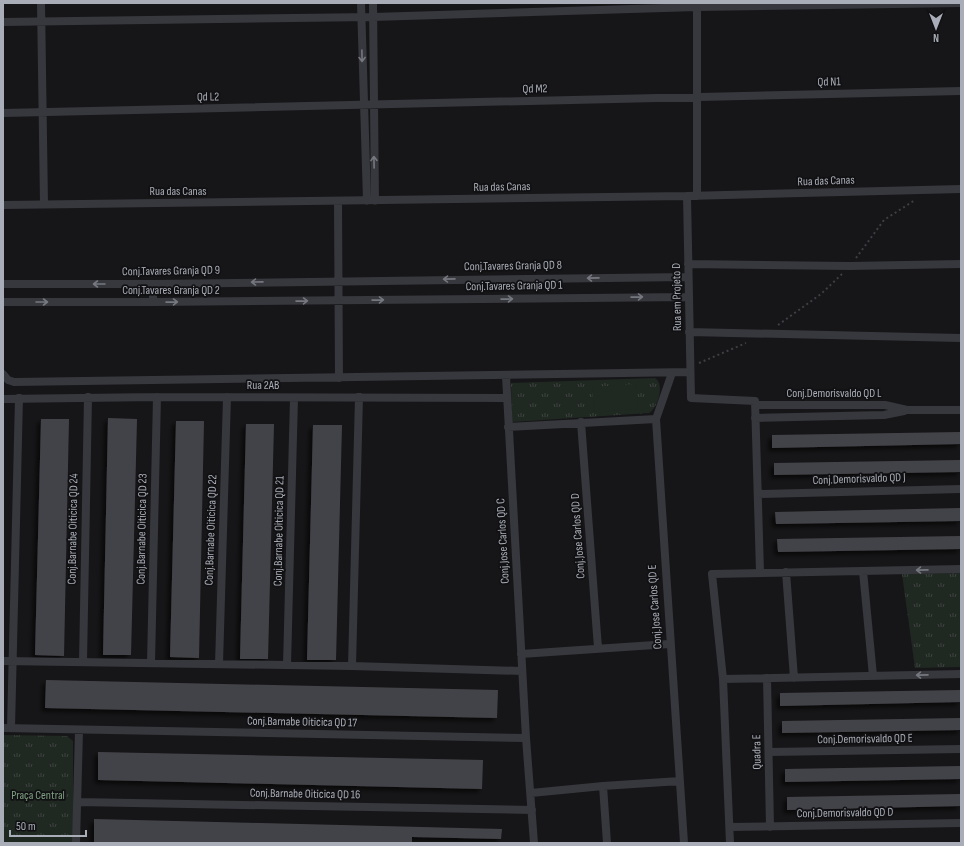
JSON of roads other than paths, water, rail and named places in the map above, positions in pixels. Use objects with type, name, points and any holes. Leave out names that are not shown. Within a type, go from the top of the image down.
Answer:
[{"type":"street","points":[[41,3],[44,204]]},
{"type":"street","points":[[361,3],[363,105],[371,201]]},
{"type":"street","points":[[371,201],[373,3]]},
{"type":"street","points":[[3,22],[373,17],[697,5],[961,3]]},
{"type":"street","points":[[697,5],[697,196]]},
{"type":"street","name":"Qd N1","points":[[697,97],[961,91]]},
{"type":"street","name":"Qd M2","points":[[373,104],[697,97]]},
{"type":"street","name":"Qd L2","points":[[3,113],[373,104]]},
{"type":"street","name":"Rua das Canas","points":[[3,205],[338,202],[697,196],[961,189]]},
{"type":"street","name":"Rua em Projeto D","points":[[687,196],[691,398]]},
{"type":"street","points":[[338,202],[339,378]]},
{"type":"street","points":[[688,264],[850,266],[961,264]]},
{"type":"street","name":"Conj.Tavares Granja QD 8","points":[[338,280],[688,277]]},
{"type":"street","name":"Conj.Tavares Granja QD 9","points":[[3,284],[153,284],[338,280]]},
{"type":"street","points":[[153,284],[153,302]]},
{"type":"street","name":"Conj.Tavares Granja QD 1","points":[[338,300],[689,297]]},
{"type":"street","name":"Conj.Tavares Granja QD 2","points":[[3,302],[338,300]]},
{"type":"street","points":[[689,332],[961,338]]},
{"type":"street","points":[[3,374],[8,380],[14,382],[672,373],[690,369]]},
{"type":"street","name":"Conj.Jose Carlos QD E","points":[[672,373],[656,419],[669,644],[684,843]]},
{"type":"street","name":"Conj.Jose Carlos QD C","points":[[506,376],[526,738],[534,843]]},
{"type":"street","name":"Rua 2AB","points":[[3,399],[157,396],[294,398],[507,398]]},
{"type":"street","name":"Conj.Barnabe Oiticica QD 23","points":[[151,662],[157,396]]},
{"type":"street","name":"Conj.Barnabe Oiticica QD 24","points":[[83,662],[88,397]]},
{"type":"street","name":"Conj.Barnabe Oiticica QD 22","points":[[220,664],[227,397]]},
{"type":"street","points":[[352,666],[359,397]]},
{"type":"street","points":[[7,728],[13,661],[19,398]]},
{"type":"street","name":"Conj.Barnabe Oiticica QD 21","points":[[287,665],[294,398]]},
{"type":"street","name":"Conj.Demorisvaldo QD L","points":[[691,398],[754,401],[755,405],[885,405],[907,410],[961,410]]},
{"type":"street","points":[[755,405],[760,572]]},
{"type":"street","points":[[755,418],[884,415],[907,410]]},
{"type":"street","points":[[508,427],[656,419]]},
{"type":"street","name":"Conj.Jose Carlos QD D","points":[[581,422],[598,648]]},
{"type":"street","name":"Conj.Demorisvaldo QD J","points":[[758,494],[961,488]]},
{"type":"street","points":[[730,843],[723,678],[712,574],[961,569]]},
{"type":"street","points":[[863,571],[873,676]]},
{"type":"street","points":[[786,572],[794,678]]},
{"type":"street","points":[[521,654],[669,644]]},
{"type":"street","points":[[3,661],[151,662],[522,671]]},
{"type":"street","points":[[723,678],[961,674]]},
{"type":"street","name":"Quadra E","points":[[767,678],[770,827]]},
{"type":"street","name":"Conj.Barnabe Oiticica QD 17","points":[[7,728],[79,731],[526,738]]},
{"type":"street","points":[[76,843],[79,731]]},
{"type":"street","name":"Conj.Demorisvaldo QD E","points":[[769,752],[961,749]]},
{"type":"street","points":[[531,793],[680,781]]},
{"type":"street","points":[[603,786],[607,843]]},
{"type":"street","name":"Conj.Barnabe Oiticica QD 16","points":[[78,802],[532,810]]},
{"type":"street","name":"Conj.Demorisvaldo QD D","points":[[730,828],[961,823]]},
{"type":"park label","name":"Praça Central","points":[[38,795]]}]
